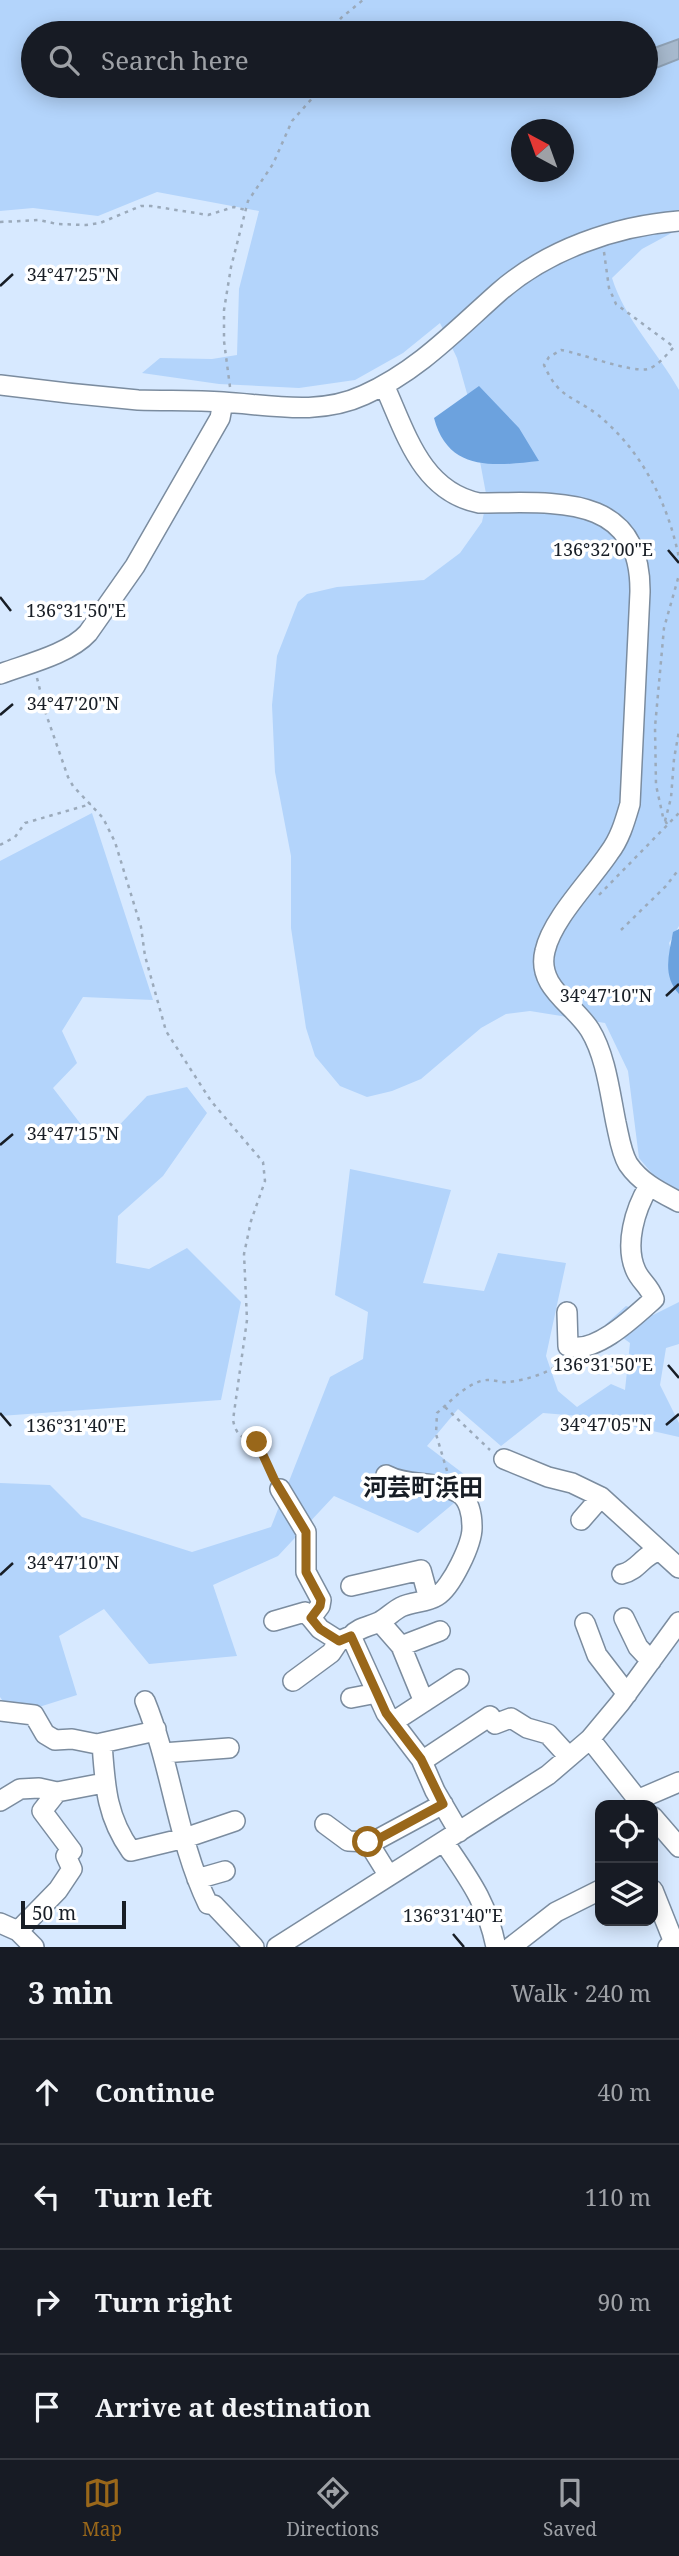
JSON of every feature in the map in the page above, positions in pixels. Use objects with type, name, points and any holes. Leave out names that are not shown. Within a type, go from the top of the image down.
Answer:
[{"type":"street","points":[[0,385],[139,400],[314,408],[351,400],[384,385],[419,364],[520,276],[574,247],[601,237],[631,228],[679,222]]},
{"type":"street","points":[[384,385],[418,459],[425,471],[442,488],[468,501],[479,503],[588,508],[618,525],[628,537],[636,554],[640,573],[630,804],[620,834],[610,852],[549,937],[543,961],[550,984],[591,1031],[601,1057],[626,1161],[649,1186],[679,1202]]},
{"type":"street","points":[[0,674],[64,649],[81,641],[89,633],[135,566],[220,418],[226,402]]},
{"type":"street","points":[[567,1312],[568,1346],[573,1348],[618,1332],[653,1299],[649,1286],[636,1273],[630,1252],[638,1205],[649,1186]]},
{"type":"street","points":[[504,1459],[548,1477],[572,1483],[601,1497],[671,1554]]},
{"type":"street","points":[[293,1681],[365,1626],[380,1622],[408,1604],[429,1599],[443,1591],[470,1546],[472,1527],[468,1504],[461,1494],[395,1480],[386,1475]]},
{"type":"street","points":[[280,1489],[306,1532],[306,1572],[321,1600],[311,1618]]},
{"type":"street","points":[[581,1520],[601,1497]]},
{"type":"street","points":[[622,1574],[628,1574],[650,1553],[671,1554]]},
{"type":"street","points":[[351,1587],[421,1570],[429,1599]]},
{"type":"street","points":[[274,1621],[304,1612],[320,1629],[345,1639],[393,1722],[422,1761],[443,1804],[451,1837],[491,1920],[496,1947]]},
{"type":"street","points":[[624,1618],[638,1647],[651,1661]]},
{"type":"street","points":[[380,1622],[401,1646],[424,1702]]},
{"type":"street","points":[[289,1944],[389,1876],[540,1781],[590,1739],[627,1694],[679,1622]]},
{"type":"street","points":[[585,1623],[597,1655],[627,1694]]},
{"type":"street","points":[[401,1646],[440,1631]]},
{"type":"street","points":[[393,1722],[459,1679]]},
{"type":"street","points":[[351,1698],[377,1693]]},
{"type":"street","points":[[145,1701],[156,1729],[197,1879],[208,1904],[214,1905],[254,1947]]},
{"type":"street","points":[[0,1711],[34,1715],[51,1740],[72,1739],[102,1743],[156,1729]]},
{"type":"street","points":[[422,1761],[490,1716],[495,1724],[511,1718],[527,1728],[548,1734],[569,1757]]},
{"type":"street","points":[[590,1739],[637,1800]]},
{"type":"street","points":[[102,1743],[104,1783],[114,1825],[131,1851],[185,1838],[235,1821]]},
{"type":"street","points":[[163,1753],[229,1748]]},
{"type":"street","points":[[643,1800],[679,1782]]},
{"type":"street","points":[[0,1801],[20,1789],[32,1787],[57,1792],[104,1783]]},
{"type":"street","points":[[34,1947],[9,1927],[58,1890],[72,1869],[66,1856],[72,1852],[42,1811],[57,1792]]},
{"type":"street","points":[[326,1824],[348,1841],[369,1844],[443,1804]]},
{"type":"street","points":[[658,1824],[679,1847]]},
{"type":"street","points":[[369,1844],[389,1876]]},
{"type":"street","points":[[197,1879],[225,1871]]},
{"type":"street","points":[[511,1947],[556,1912],[595,1892]]},
{"type":"street","points":[[658,1902],[675,1945],[668,1947]]},
{"type":"path","points":[[339,21],[363,0]]},
{"type":"path","points":[[226,402],[224,310],[231,268],[246,210],[251,194],[272,164],[292,121],[312,98]]},
{"type":"path","points":[[0,222],[39,220],[86,225],[100,223],[141,206],[208,215],[234,207],[246,210]]},
{"type":"path","points":[[601,237],[610,288],[616,304],[679,347]]},
{"type":"path","points":[[674,346],[646,370],[590,359],[561,350],[549,356],[544,365],[561,393],[597,414],[627,443],[652,479],[675,539],[679,558]]},
{"type":"path","points":[[666,822],[656,785],[655,727],[664,628],[679,575]]},
{"type":"path","points":[[33,661],[60,758],[73,786],[103,818],[115,842],[141,927],[145,956],[166,1031],[211,1101],[263,1162],[265,1181],[251,1221],[244,1254],[247,1320],[233,1420],[236,1432],[246,1440],[257,1442],[280,1489]]},
{"type":"path","points":[[666,822],[679,731]]},
{"type":"path","points":[[0,845],[15,837],[25,823],[91,804]]},
{"type":"path","points":[[574,900],[583,903],[594,900],[666,822],[679,813]]},
{"type":"path","points":[[621,930],[667,886],[679,869]]},
{"type":"path","points":[[455,1491],[436,1434],[437,1413],[464,1389],[479,1381],[491,1379],[506,1382],[537,1376],[562,1363],[573,1348]]},
{"type":"path","points":[[444,1407],[486,1447],[504,1459]]},
{"type":"shaded area","points":[[0,0],[679,0],[679,229],[642,249],[612,278],[625,308],[679,390],[679,926],[669,943],[679,978],[679,1206],[639,1158],[628,1071],[605,1023],[530,1011],[506,1014],[481,1028],[421,1079],[392,1091],[367,1097],[340,1086],[315,1056],[306,1028],[291,928],[291,856],[275,772],[272,705],[277,656],[298,602],[307,594],[337,587],[424,580],[460,553],[482,522],[487,499],[468,397],[457,358],[440,323],[403,353],[355,380],[299,388],[219,384],[142,373],[160,358],[212,359],[237,355],[239,289],[259,211],[157,192],[98,216],[33,208],[0,211]]},
{"type":"shaded area","points":[[479,386],[519,428],[539,461],[506,464],[475,462],[450,448],[441,436],[434,418]]},
{"type":"shaded area","points":[[92,813],[153,1000],[83,997],[62,1031],[77,1063],[53,1088],[83,1127],[108,1137],[147,1096],[187,1087],[207,1113],[163,1176],[118,1216],[116,1263],[149,1269],[187,1248],[241,1302],[221,1400],[0,1416],[0,861]]},
{"type":"shaded area","points":[[679,929],[679,994],[670,980],[668,964],[673,932]]},
{"type":"shaded area","points":[[350,1169],[451,1190],[423,1283],[484,1291],[498,1253],[566,1263],[546,1356],[558,1391],[577,1407],[611,1384],[625,1390],[630,1343],[605,1325],[626,1306],[653,1315],[679,1302],[679,1344],[666,1348],[660,1385],[679,1423],[679,1437],[591,1417],[543,1413],[501,1446],[458,1409],[427,1446],[477,1484],[418,1533],[334,1496],[278,1556],[213,1585],[237,1656],[149,1664],[104,1609],[59,1636],[77,1695],[39,1707],[5,1704],[0,1697],[0,1483],[50,1485],[82,1517],[192,1552],[271,1527],[330,1377],[363,1359],[368,1312],[335,1295]]},
{"type":"building","points":[[679,39],[679,59],[658,67],[658,47]]},
{"type":"district","name":"河芸町浜田","points":[[423,1486]]},
{"type":"route","points":[[257,1442],[274,1479],[306,1532],[306,1572],[321,1600],[311,1618],[332,1638],[339,1641],[351,1636],[386,1713],[421,1759],[443,1804],[369,1844],[368,1842]]}]
